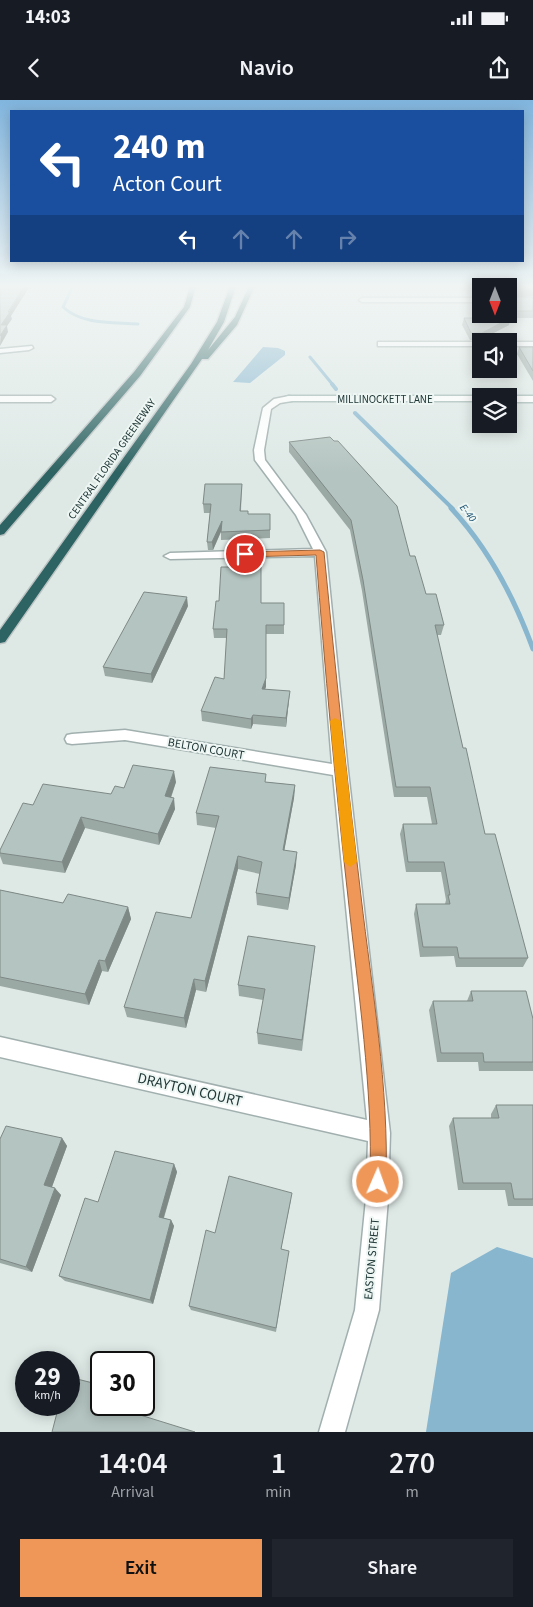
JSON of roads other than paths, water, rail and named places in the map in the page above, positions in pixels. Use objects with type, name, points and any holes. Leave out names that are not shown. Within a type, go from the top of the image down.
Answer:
[{"type":"highway","points":[[0,532],[137,374],[156,348]]},
{"type":"highway","name":"CENTRAL FLORIDA GREENEWAY","points":[[0,639],[192,368],[203,348]]},
{"type":"highway","points":[[192,368],[214,348]]},
{"type":"street","points":[[0,351],[27,348]]},
{"type":"street","points":[[0,399],[51,399]]},
{"type":"street","name":"MILLINOCKETT LANE","points":[[289,400],[472,399]]},
{"type":"street","points":[[517,399],[533,399]]},
{"type":"street","name":"EASTON STREET","points":[[289,400],[277,401],[267,408],[259,450],[260,460],[301,515],[320,552],[340,771],[372,1053],[379,1133],[378,1199],[368,1310],[332,1432]]},
{"type":"street","points":[[170,556],[320,552]]},
{"type":"street","name":"BELTON COURT","points":[[72,739],[126,735],[340,771]]},
{"type":"street","name":"DRAYTON COURT","points":[[0,1047],[379,1133]]},
{"type":"water","points":[[262,348],[278,348],[285,351],[285,355],[250,383],[233,382]]},
{"type":"water","points":[[497,1247],[533,1258],[533,1432],[426,1432],[451,1273]]},
{"type":"waterway","name":"E-40","points":[[310,357],[333,385]]},
{"type":"waterway","name":"E-40","points":[[332,384],[336,389]]},
{"type":"waterway","name":"E-40","points":[[355,413],[453,509]]},
{"type":"waterway","name":"E-40","points":[[451,508],[477,540],[499,574],[518,611],[533,649]]}]
